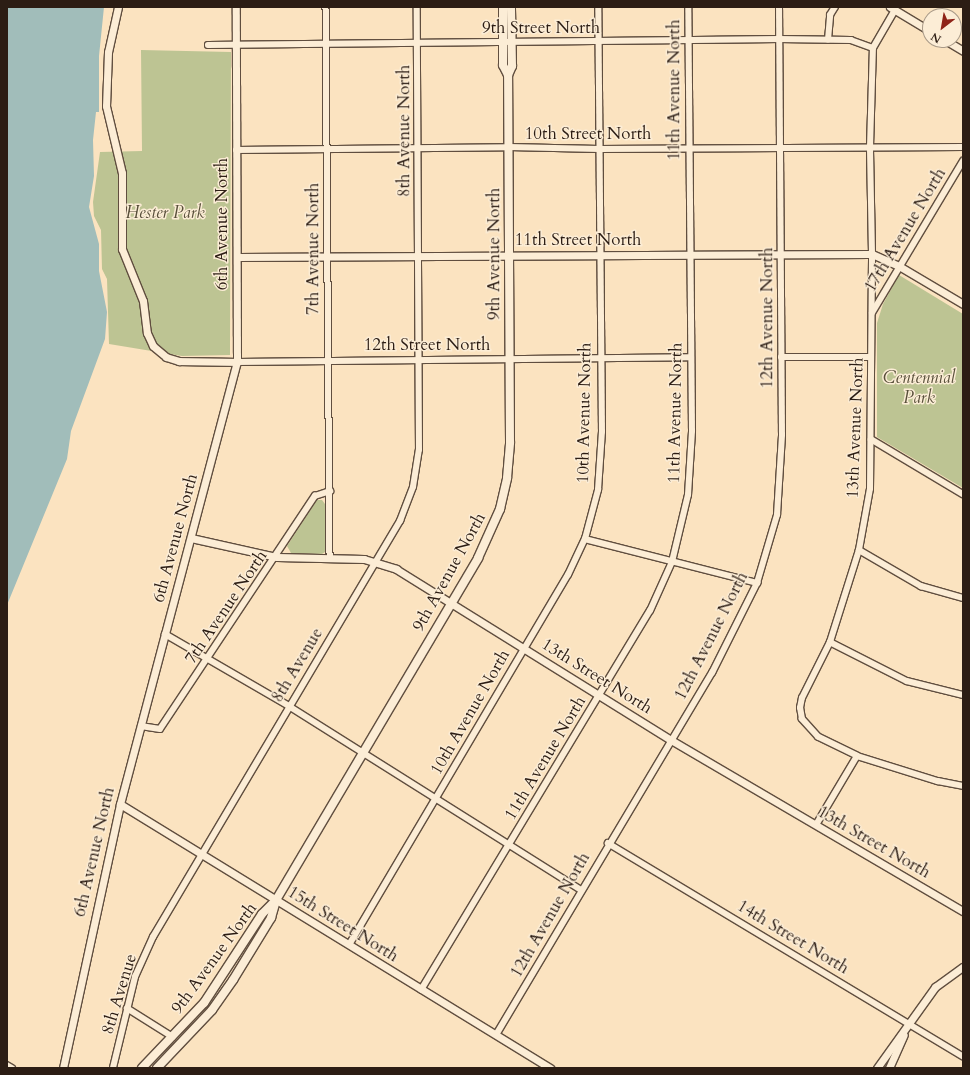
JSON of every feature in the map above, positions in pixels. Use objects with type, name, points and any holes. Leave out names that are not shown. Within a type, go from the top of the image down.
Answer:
[{"type":"main road","name":"9th Avenue North","points":[[504,7],[507,41]]},
{"type":"main road","name":"9th Avenue North","points":[[157,1068],[212,1010],[233,980],[270,918],[276,900],[487,542],[505,492],[510,442],[509,147],[508,76],[503,65],[511,7]]},
{"type":"main road","name":"9th Avenue North","points":[[142,1068],[204,1003],[262,914],[276,900]]},
{"type":"street","name":"12th Street North","points":[[118,7],[108,52],[106,106],[122,173],[122,249],[143,301],[147,333],[153,346],[166,357],[190,363],[329,360],[599,360],[690,357]]},
{"type":"street","name":"6th Avenue North","points":[[63,1068],[120,804],[237,362],[236,7]]},
{"type":"street","name":"7th Avenue North","points":[[326,7],[330,558]]},
{"type":"street","name":"8th Avenue North","points":[[417,7],[418,255]]},
{"type":"street","name":"10th Avenue North","points":[[349,945],[436,799],[523,647],[568,575],[585,539],[598,490],[602,432],[599,360],[598,7]]},
{"type":"street","name":"11th Avenue North","points":[[422,990],[650,611],[672,562],[688,495],[692,432],[688,148],[688,7]]},
{"type":"street","name":"12th Avenue North","points":[[496,1036],[608,843],[712,673],[757,583],[777,515],[782,435],[779,7]]},
{"type":"street","points":[[828,40],[830,15],[835,7]]},
{"type":"street","points":[[873,48],[893,9],[922,26]]},
{"type":"street","name":"9th Street North","points":[[208,45],[236,43],[418,43],[507,41],[598,42],[779,39],[852,40],[873,48]]},
{"type":"street","name":"13th Avenue North","points":[[873,48],[870,147],[872,254],[870,489],[859,550],[830,642],[802,698],[800,708],[802,719],[818,737],[857,756],[918,775],[963,786]]},
{"type":"street","name":"10th Street North","points":[[236,150],[509,147],[599,149],[963,147]]},
{"type":"street","name":"17th Avenue North","points":[[871,314],[963,161]]},
{"type":"street","points":[[872,254],[899,266],[963,304]]},
{"type":"street","name":"11th Street North","points":[[237,257],[872,254]]},
{"type":"street","name":"8th Avenue","points":[[113,1068],[135,977],[153,937],[400,521],[413,487],[419,450],[418,255]]},
{"type":"street","points":[[781,357],[871,357]]},
{"type":"street","points":[[871,439],[963,494]]},
{"type":"street","name":"7th Avenue North","points":[[141,726],[160,729],[277,557],[315,496],[330,490]]},
{"type":"street","name":"13th Street North","points":[[191,538],[277,557],[376,561],[396,568],[452,602],[598,696],[963,911]]},
{"type":"street","points":[[585,539],[757,583]]},
{"type":"street","points":[[859,550],[921,586],[963,598]]},
{"type":"street","points":[[165,634],[289,706],[581,890]]},
{"type":"street","points":[[830,642],[907,682],[963,695]]},
{"type":"street","points":[[816,825],[857,756]]},
{"type":"street","name":"15th Street North","points":[[120,804],[550,1068]]},
{"type":"street","name":"14th Street North","points":[[608,843],[910,1022],[963,1056]]},
{"type":"street","points":[[877,1068],[935,987],[963,967]]},
{"type":"street","points":[[127,1008],[173,1037]]},
{"type":"street","points":[[889,1068],[910,1022]]},
{"type":"street","points":[[7,1065],[12,1068]]},
{"type":"green space","name":"Hester Park","points":[[141,50],[231,52],[230,355],[182,356],[109,344],[107,279],[102,269],[101,230],[94,216],[93,202],[100,152],[142,151]]},
{"type":"green space","name":"Centennial Park","points":[[899,275],[963,314],[963,488],[877,437],[877,323],[883,304]]},
{"type":"green space","points":[[317,500],[322,500],[325,504],[325,552],[322,554],[291,553],[287,546]]},
{"type":"water","points":[[7,7],[104,7],[99,56],[99,112],[96,112],[93,140],[94,176],[89,207],[99,244],[99,271],[107,312],[105,339],[71,431],[67,459],[7,605]]}]
